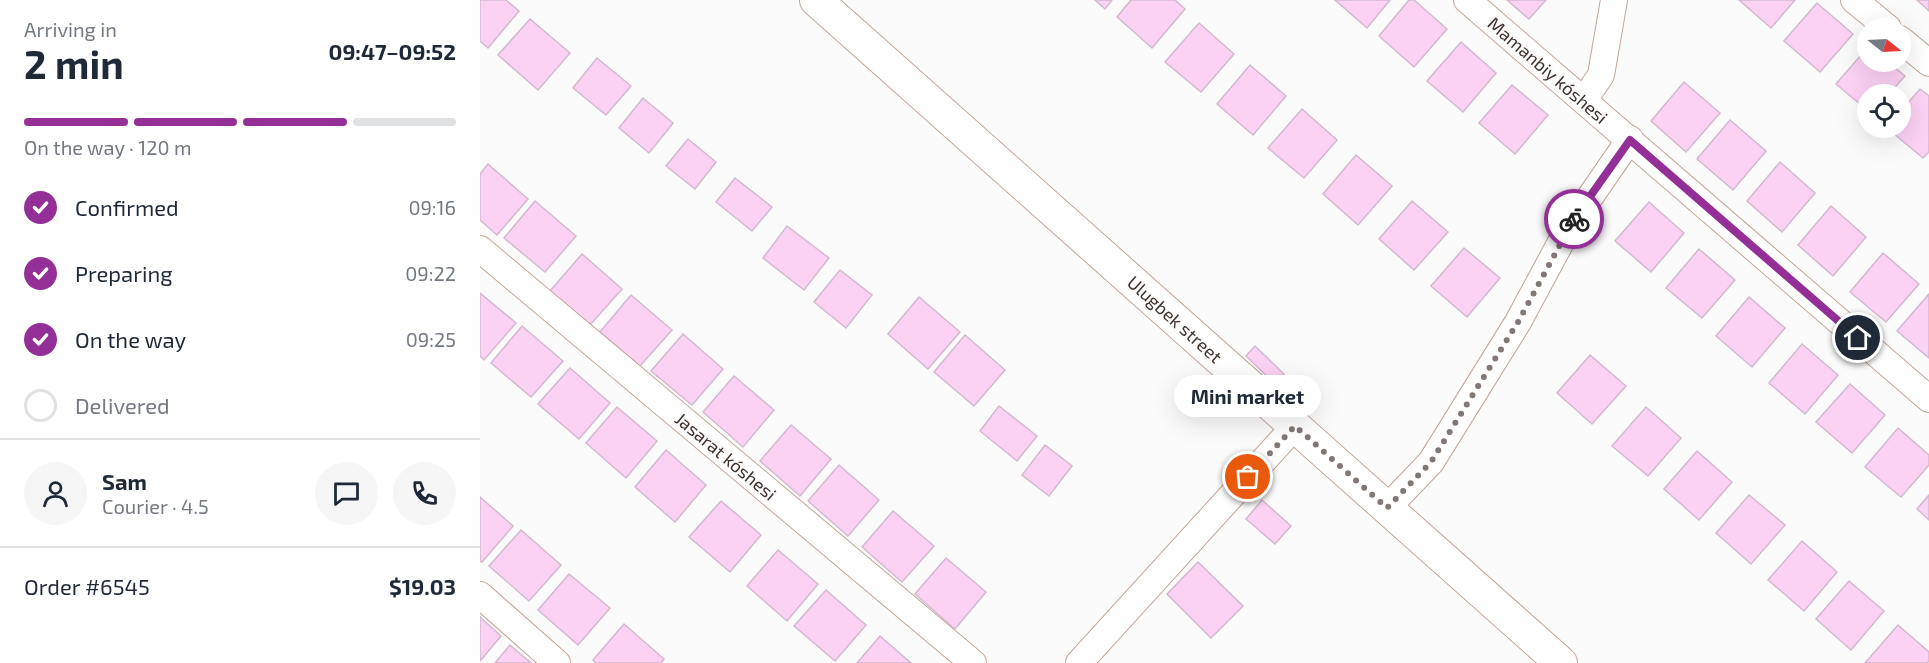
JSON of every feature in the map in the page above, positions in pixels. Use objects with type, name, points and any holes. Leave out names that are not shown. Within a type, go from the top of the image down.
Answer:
[{"type":"street","name":"Ulugbek street","points":[[816,0],[1561,663]]},
{"type":"street","name":"Mamanbiy kóshesi","points":[[1467,0],[1929,399]]},
{"type":"street","points":[[1584,100],[1601,75],[1614,0]]},
{"type":"street","points":[[1854,0],[1876,18]]},
{"type":"street","points":[[1911,48],[1929,63]]},
{"type":"street","points":[[1387,508],[1431,462],[1518,322],[1568,229],[1630,140]]},
{"type":"street","name":"Jasarat kóshesi","points":[[480,249],[972,663]]},
{"type":"street","points":[[1078,663],[1295,426]]},
{"type":"street","points":[[480,595],[557,663]]},
{"type":"building","points":[[480,0],[506,0],[519,11],[488,48],[480,41]]},
{"type":"building","points":[[1095,0],[1112,0],[1105,9]]},
{"type":"building","points":[[1131,0],[1175,0],[1185,9],[1152,48],[1117,17]]},
{"type":"building","points":[[1335,0],[1390,0],[1367,28]]},
{"type":"building","points":[[1409,0],[1414,0],[1447,29],[1414,67],[1379,36]]},
{"type":"building","points":[[1507,0],[1546,0],[1529,19]]},
{"type":"building","points":[[1739,0],[1795,0],[1771,28]]},
{"type":"building","points":[[1917,0],[1929,0],[1929,11]]},
{"type":"building","points":[[1817,3],[1853,34],[1820,72],[1784,41]]},
{"type":"building","points":[[530,19],[570,53],[538,90],[498,55]]},
{"type":"building","points":[[1199,23],[1234,54],[1201,92],[1165,62]]},
{"type":"building","points":[[1461,42],[1496,73],[1463,112],[1427,81]]},
{"type":"building","points":[[597,58],[631,86],[606,115],[573,88]]},
{"type":"building","points":[[1857,60],[1857,72],[1900,72],[1905,76],[1898,84],[1857,84],[1857,102],[1836,84]]},
{"type":"building","points":[[1250,65],[1286,96],[1253,135],[1217,104]]},
{"type":"building","points":[[1684,82],[1720,113],[1686,152],[1651,121]]},
{"type":"building","points":[[1512,85],[1548,115],[1515,154],[1479,123]]},
{"type":"building","points":[[1920,89],[1929,96],[1929,152],[1923,158],[1899,138],[1911,138],[1911,99]]},
{"type":"building","points":[[643,98],[673,123],[649,153],[619,128]]},
{"type":"building","points":[[1302,109],[1337,140],[1304,178],[1268,148]]},
{"type":"building","points":[[1730,120],[1766,151],[1733,190],[1697,159]]},
{"type":"building","points":[[688,139],[716,162],[695,189],[666,166]]},
{"type":"building","points":[[1356,155],[1392,186],[1358,225],[1323,194]]},
{"type":"building","points":[[1780,162],[1815,193],[1782,232],[1747,201]]},
{"type":"building","points":[[488,164],[528,199],[497,235],[480,220],[480,174]]},
{"type":"building","points":[[735,178],[772,207],[752,231],[716,202]]},
{"type":"building","points":[[535,201],[576,236],[545,272],[504,238]]},
{"type":"building","points":[[1412,201],[1448,232],[1414,270],[1379,239]]},
{"type":"building","points":[[1649,202],[1684,233],[1651,272],[1615,241]]},
{"type":"building","points":[[1831,206],[1866,237],[1833,276],[1798,245]]},
{"type":"building","points":[[787,226],[829,258],[804,290],[763,258]]},
{"type":"building","points":[[1464,248],[1500,278],[1467,317],[1431,286]]},
{"type":"building","points":[[1699,249],[1735,280],[1702,318],[1666,288]]},
{"type":"building","points":[[1883,253],[1919,284],[1886,322],[1850,292]]},
{"type":"building","points":[[582,254],[622,289],[590,325],[550,291]]},
{"type":"building","points":[[840,270],[872,295],[846,328],[814,302]]},
{"type":"building","points":[[480,293],[516,323],[484,360],[480,356]]},
{"type":"building","points":[[1929,294],[1929,358],[1897,331]]},
{"type":"building","points":[[631,295],[672,330],[640,366],[600,332]]},
{"type":"building","points":[[919,297],[960,332],[928,369],[888,334]]},
{"type":"building","points":[[1749,297],[1785,328],[1752,367],[1716,336]]},
{"type":"building","points":[[522,326],[563,361],[531,397],[491,363]]},
{"type":"building","points":[[683,334],[723,369],[692,405],[651,371]]},
{"type":"building","points":[[965,335],[1005,370],[974,406],[934,372]]},
{"type":"building","points":[[1802,344],[1838,375],[1805,414],[1769,383]]},
{"type":"building","points":[[1255,346],[1284,374],[1275,384],[1246,356]]},
{"type":"building","points":[[1590,355],[1626,386],[1592,424],[1557,393]]},
{"type":"building","points":[[570,368],[610,403],[579,439],[538,404]]},
{"type":"building","points":[[734,376],[774,410],[743,447],[703,412]]},
{"type":"building","points":[[1850,384],[1885,415],[1852,453],[1816,422]]},
{"type":"building","points":[[999,406],[1037,436],[1017,461],[980,431]]},
{"type":"building","points":[[617,407],[657,441],[626,478],[586,443]]},
{"type":"building","points":[[1646,407],[1681,438],[1648,476],[1612,446]]},
{"type":"building","points":[[791,425],[831,459],[800,496],[760,461]]},
{"type":"building","points":[[1898,428],[1929,455],[1929,465],[1901,497],[1865,467]]},
{"type":"building","points":[[1045,445],[1072,466],[1049,496],[1022,475]]},
{"type":"building","points":[[666,450],[706,485],[675,522],[635,487]]},
{"type":"building","points":[[1697,451],[1732,482],[1699,520],[1664,489]]},
{"type":"building","points":[[839,465],[879,500],[848,536],[808,501]]},
{"type":"building","points":[[1749,495],[1785,525],[1751,564],[1716,533]]},
{"type":"building","points":[[1929,495],[1929,520],[1917,509]]},
{"type":"building","points":[[480,497],[513,526],[482,562],[480,561]]},
{"type":"building","points":[[1262,500],[1291,526],[1275,544],[1246,519]]},
{"type":"building","points":[[721,501],[761,535],[730,572],[689,537]]},
{"type":"building","points":[[893,511],[934,546],[902,582],[862,547]]},
{"type":"building","points":[[521,530],[561,565],[529,601],[489,566]]},
{"type":"building","points":[[1802,541],[1837,572],[1804,611],[1768,580]]},
{"type":"building","points":[[778,550],[818,584],[787,621],[747,586]]},
{"type":"building","points":[[946,558],[986,592],[955,629],[915,594]]},
{"type":"building","points":[[1198,562],[1243,606],[1211,638],[1167,594]]},
{"type":"building","points":[[569,574],[610,608],[578,645],[538,610]]},
{"type":"building","points":[[1849,581],[1884,611],[1851,650],[1816,619]]},
{"type":"building","points":[[826,590],[866,625],[835,661],[794,626]]},
{"type":"building","points":[[480,617],[501,636],[480,661]]},
{"type":"building","points":[[624,624],[664,659],[661,663],[596,663],[593,660]]},
{"type":"building","points":[[1898,625],[1929,652],[1929,661],[1927,663],[1865,663]]},
{"type":"building","points":[[880,636],[911,663],[857,663]]},
{"type":"building","points":[[510,645],[531,663],[495,663]]},
{"type":"way so far","points":[[1248,477],[1295,426],[1387,508],[1431,462],[1518,322],[1574,219]]},
{"type":"place","name":"Mini market","points":[[1248,477]]},
{"type":"route","points":[[1574,219],[1630,140],[1858,338]]}]
